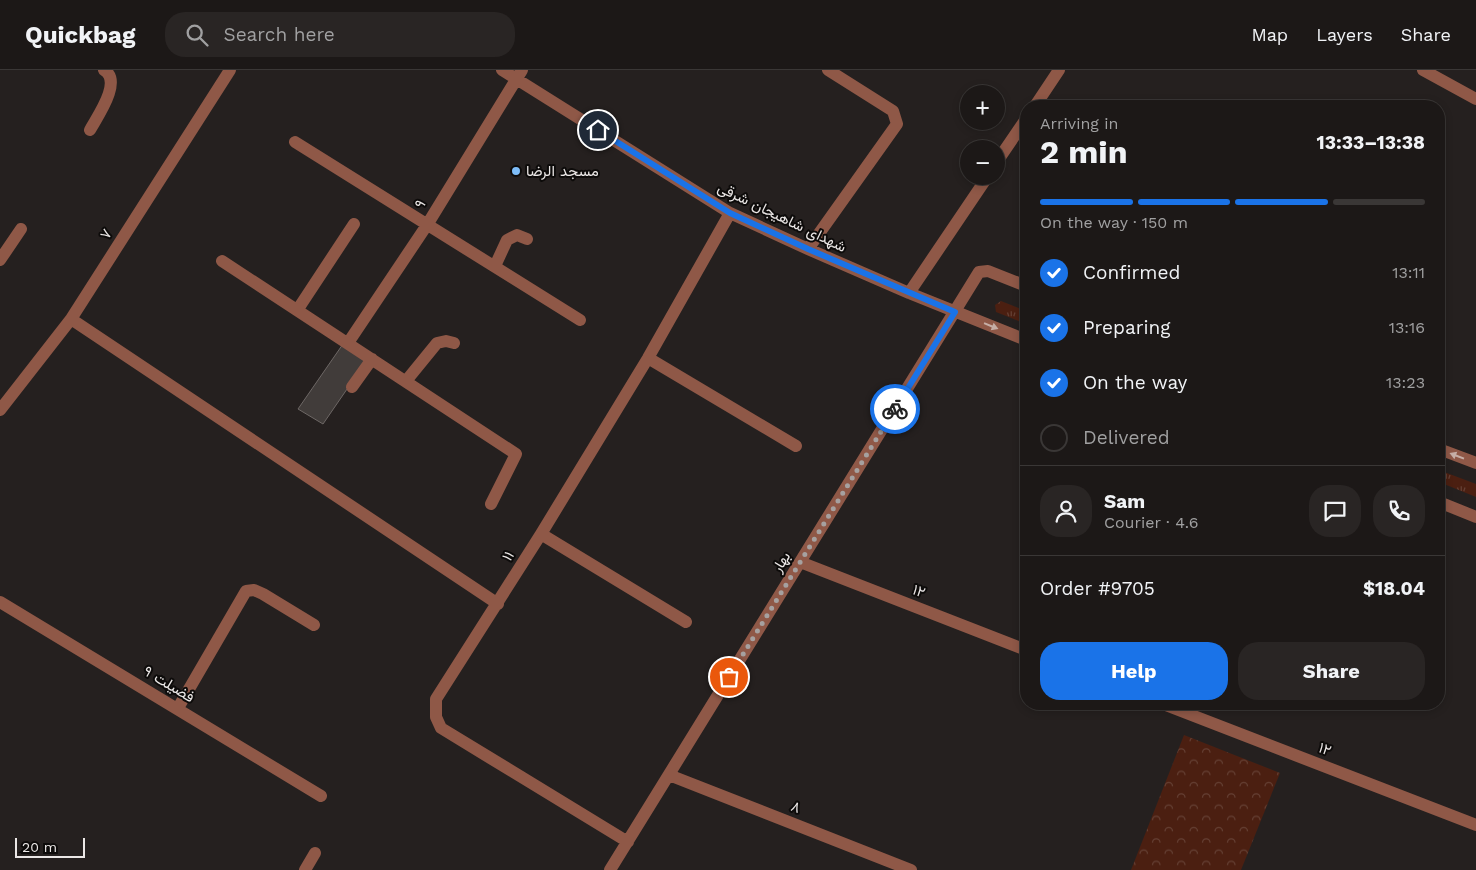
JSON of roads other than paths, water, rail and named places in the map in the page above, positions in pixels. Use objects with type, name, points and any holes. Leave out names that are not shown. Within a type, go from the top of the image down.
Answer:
[{"type":"street","points":[[90,130],[111,90],[112,82],[108,72],[104,70]]},
{"type":"street","name":"۷","points":[[0,410],[71,319],[230,70]]},
{"type":"street","name":"شهدای شاهیجان شرقی","points":[[502,70],[519,74],[730,213],[909,293],[1020,338]]},
{"type":"street","points":[[808,249],[898,124],[893,111],[828,70]]},
{"type":"street","points":[[1039,100],[1059,70]]},
{"type":"street","points":[[1424,70],[1476,100]]},
{"type":"street","name":"۹","points":[[348,344],[427,224],[519,74]]},
{"type":"street","points":[[1005,150],[1020,128]]},
{"type":"street","points":[[295,142],[580,320]]},
{"type":"street","points":[[909,293],[982,185]]},
{"type":"street","name":"۱۱","points":[[628,842],[442,728],[436,717],[436,699],[498,604],[648,358],[730,213]]},
{"type":"street","points":[[298,309],[354,224]]},
{"type":"street","points":[[0,260],[21,229]]},
{"type":"street","points":[[495,266],[507,240],[517,235],[527,239]]},
{"type":"street","points":[[222,261],[298,309],[516,454],[491,504]]},
{"type":"street","name":"بهار","points":[[610,870],[980,272],[988,272],[1020,284]]},
{"type":"street","points":[[71,319],[498,604]]},
{"type":"street","points":[[406,381],[437,344],[446,341],[454,343]]},
{"type":"street","points":[[648,358],[796,446]]},
{"type":"street","points":[[352,387],[372,360]]},
{"type":"street","points":[[1445,451],[1476,464]]},
{"type":"street","points":[[1445,504],[1476,517]]},
{"type":"street","points":[[541,534],[686,622]]},
{"type":"street","name":"۱۲","points":[[800,562],[1020,648]]},
{"type":"street","points":[[178,708],[246,591],[254,590],[263,594],[314,625]]},
{"type":"street","name":"فضیلت ۹","points":[[0,602],[321,796]]},
{"type":"street","name":"۱۲","points":[[1178,710],[1476,826]]},
{"type":"street","name":"۸","points":[[669,775],[911,870]]},
{"type":"street","points":[[305,870],[315,853]]},
{"type":"place","name":"مسجد الرضا","points":[[516,171]]}]
